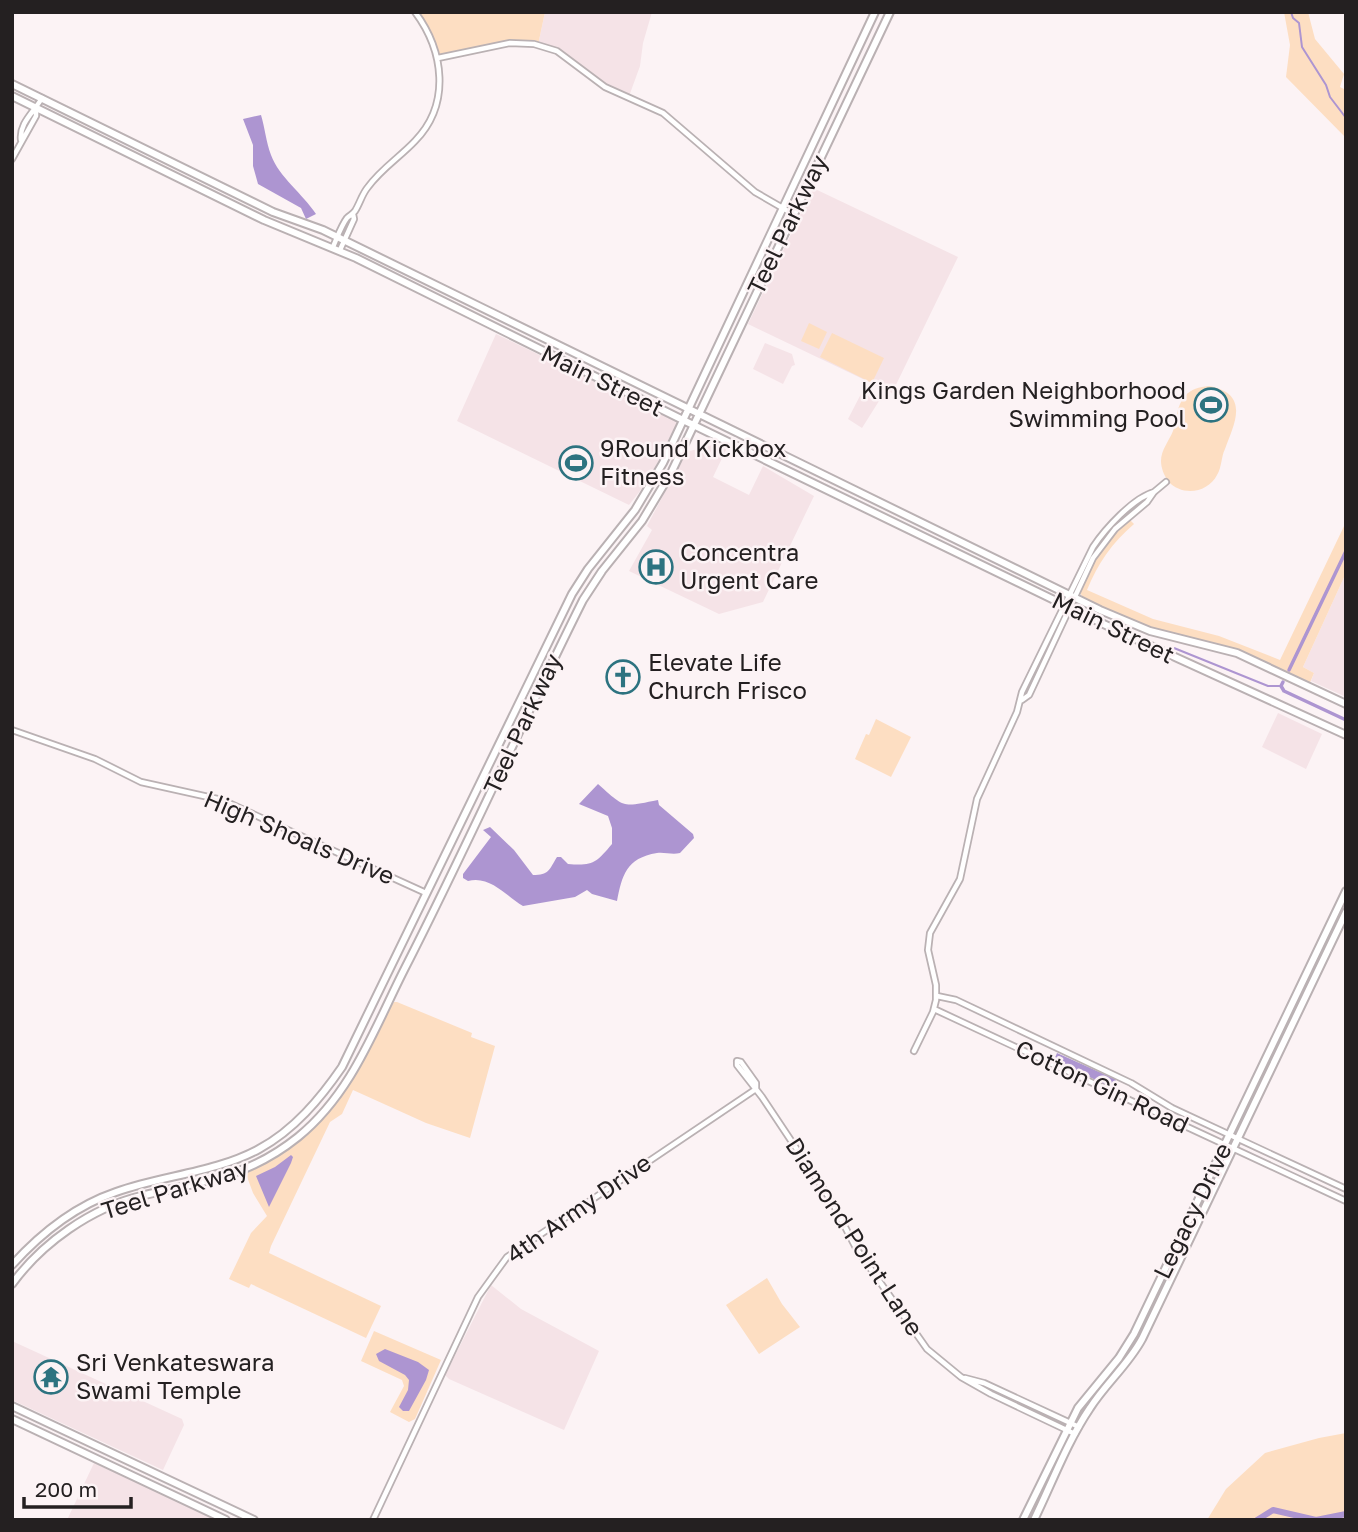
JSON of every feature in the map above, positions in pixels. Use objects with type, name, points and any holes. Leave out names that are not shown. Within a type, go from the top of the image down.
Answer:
[{"type":"main road","name":"Teel Parkway","points":[[12,1265],[35,1240],[58,1223],[101,1199],[144,1184],[229,1163],[261,1148],[302,1117],[342,1067],[572,594],[649,487],[689,409],[875,12]]},
{"type":"main road","name":"Teel Parkway","points":[[12,1284],[38,1255],[64,1233],[104,1210],[139,1197],[227,1177],[262,1163],[300,1135],[323,1113],[353,1074],[583,600],[602,570],[625,544],[660,494],[890,12]]},
{"type":"main road","name":"Main Street","points":[[12,84],[273,212],[341,239],[1072,596],[1143,628],[1237,653],[1346,704]]},
{"type":"main road","name":"Main Street","points":[[12,96],[264,220],[336,249],[764,460],[1190,665],[1344,733]]},
{"type":"main road","points":[[749,284],[758,288]]},
{"type":"main road","points":[[535,348],[540,337]]},
{"type":"main road","points":[[602,380],[607,369]]},
{"type":"main road","points":[[764,460],[769,449]]},
{"type":"main road","points":[[649,487],[660,494]]},
{"type":"main road","points":[[615,536],[625,544]]},
{"type":"main road","points":[[994,571],[998,561]]},
{"type":"main road","points":[[528,683],[540,689]]},
{"type":"main road","points":[[471,803],[483,809]]},
{"type":"main road","name":"Legacy Drive","points":[[1023,1520],[1068,1426],[1089,1391],[1131,1341],[1346,891]]},
{"type":"main road","points":[[1336,912],[1345,914]]},
{"type":"main road","name":"Legacy Drive","points":[[1034,1520],[1093,1402],[1124,1368],[1138,1347],[1345,914]]},
{"type":"main road","points":[[1303,981],[1310,985]]},
{"type":"main road","points":[[1271,1046],[1280,1050]]},
{"type":"main road","points":[[342,1067],[353,1074]]},
{"type":"main road","points":[[12,1406],[254,1520]]},
{"type":"main road","points":[[12,1419],[226,1520]]},
{"type":"main road","points":[[104,1463],[111,1452]]},
{"type":"street","points":[[336,249],[354,219],[353,214],[367,188],[416,140],[426,125],[438,91],[438,58],[432,39],[415,12]]},
{"type":"street","points":[[438,58],[510,43],[534,44],[557,51],[605,87],[663,113],[755,192],[793,214]]},
{"type":"street","points":[[12,159],[30,112],[42,98]]},
{"type":"street","points":[[914,1051],[934,1009],[937,996],[928,950],[930,933],[960,879],[977,799],[1021,700],[1022,692],[1039,656],[1102,544],[1166,482]]},
{"type":"street","points":[[1021,700],[1029,695],[1067,606]]},
{"type":"street","points":[[1039,656],[1046,659]]},
{"type":"street","name":"High Shoals Drive","points":[[12,730],[95,759],[141,782],[222,800],[428,894]]},
{"type":"street","name":"Cotton Gin Road","points":[[937,996],[967,1005],[1131,1083],[1172,1108],[1346,1189]]},
{"type":"street","name":"Cotton Gin Road","points":[[934,1009],[1346,1201]]},
{"type":"street","name":"Diamond Point Lane","points":[[756,1088],[751,1086],[737,1061],[749,1072],[756,1088],[832,1202],[856,1248],[927,1349],[961,1377],[984,1383],[1077,1430]]},
{"type":"street","name":"4th Army Drive","points":[[373,1520],[478,1297],[507,1257],[756,1088]]},
{"type":"street","points":[[1168,1117],[1172,1108]]},
{"type":"street","points":[[1189,1127],[1194,1118]]},
{"type":"street","points":[[1306,1183],[1311,1172]]},
{"type":"shaded area","points":[[415,12],[545,12],[538,45],[510,43],[438,58]]},
{"type":"shaded area","points":[[545,12],[652,12],[640,66],[628,99],[605,87],[557,51],[538,45]]},
{"type":"shaded area","points":[[1284,12],[1308,12],[1315,39],[1344,74],[1340,87],[1346,90],[1346,138],[1286,77],[1290,45]]},
{"type":"shaded area","points":[[261,115],[269,150],[275,163],[316,214],[306,219],[301,208],[258,184],[253,166],[253,145],[243,119]]},
{"type":"shaded area","points":[[813,188],[958,257],[892,393],[748,324]]},
{"type":"shaded area","points":[[809,323],[827,332],[819,349],[801,341]]},
{"type":"shaded area","points":[[832,333],[884,358],[872,383],[820,357]]},
{"type":"shaded area","points":[[496,334],[678,422],[644,486],[629,505],[457,421]]},
{"type":"shaded area","points":[[765,343],[792,354],[795,365],[783,384],[753,369]]},
{"type":"shaded area","points":[[1209,386],[1230,396],[1235,403],[1235,420],[1220,469],[1213,481],[1201,489],[1187,491],[1168,481],[1162,469],[1162,453],[1173,431],[1182,400],[1193,390]]},
{"type":"shaded area","points":[[862,392],[879,401],[862,428],[848,419]]},
{"type":"shaded area","points":[[716,444],[727,448],[713,477],[749,495],[763,466],[814,496],[763,602],[719,614],[629,571],[652,530],[647,526],[686,452]]},
{"type":"shaded area","points":[[1130,520],[1134,524],[1106,554],[1087,590],[1153,619],[1219,636],[1280,660],[1346,522],[1346,573],[1303,667],[1314,673],[1309,685],[1269,666],[1141,625],[1082,596],[1079,591],[1100,552],[1113,535]]},
{"type":"shaded area","points":[[1346,573],[1346,697],[1311,681],[1314,673],[1303,667]]},
{"type":"shaded area","points":[[1278,713],[1322,734],[1306,769],[1262,747]]},
{"type":"shaded area","points":[[876,719],[911,737],[891,777],[855,759]]},
{"type":"shaded area","points":[[598,784],[625,804],[658,800],[659,805],[693,834],[694,838],[680,853],[657,853],[638,859],[624,876],[617,901],[587,890],[575,897],[523,906],[491,884],[463,878],[463,874],[491,837],[483,830],[490,827],[514,850],[533,875],[548,871],[557,857],[561,857],[568,864],[589,864],[598,859],[612,844],[612,828],[608,816],[579,804]]},
{"type":"shaded area","points":[[394,1002],[472,1033],[471,1037],[495,1046],[470,1138],[426,1123],[353,1090],[342,1114],[330,1122],[271,1246],[269,1253],[381,1306],[366,1338],[251,1284],[249,1288],[229,1279],[251,1233],[267,1216],[253,1193],[246,1174],[309,1131],[347,1087]]},
{"type":"shaded area","points":[[1057,1053],[1115,1079],[1118,1084],[1116,1087],[1108,1086],[1054,1060]]},
{"type":"shaded area","points":[[291,1155],[291,1163],[269,1207],[256,1176]]},
{"type":"shaded area","points":[[767,1278],[800,1327],[759,1354],[726,1305]]},
{"type":"shaded area","points":[[491,1285],[521,1309],[599,1351],[564,1430],[445,1375]]},
{"type":"shaded area","points":[[374,1331],[441,1360],[415,1419],[409,1422],[390,1412],[404,1386],[402,1380],[361,1361]]},
{"type":"shaded area","points":[[12,1341],[182,1419],[184,1425],[163,1470],[12,1400]]},
{"type":"shaded area","points":[[385,1349],[418,1362],[429,1370],[409,1411],[403,1411],[399,1407],[408,1390],[409,1380],[379,1361],[376,1354]]},
{"type":"shaded area","points":[[1346,1433],[1346,1520],[1207,1520],[1226,1489],[1265,1453]]},
{"type":"shaded area","points":[[94,1463],[219,1520],[67,1520]]},
{"type":"waterway","points":[[1291,12],[1299,23],[1302,47],[1326,85],[1330,97],[1346,118]]},
{"type":"waterway","points":[[1289,670],[1346,551]]},
{"type":"waterway","points":[[1174,648],[1268,686],[1281,686]]},
{"type":"waterway","points":[[1283,682],[1281,686],[1284,691],[1346,720]]},
{"type":"waterway","points":[[1257,1520],[1273,1510],[1316,1520],[1346,1514]]},
{"type":"place","name":"Kings Garden Neighborhood Swimming Pool","points":[[1211,405]]},
{"type":"place","name":"9Round Kickbox Fitness","points":[[576,463]]},
{"type":"place","name":"Concentra Urgent Care","points":[[656,567]]},
{"type":"place","name":"Elevate Life Church Frisco","points":[[623,677]]},
{"type":"place","name":"Sri Venkateswara Swami Temple","points":[[51,1377]]}]
